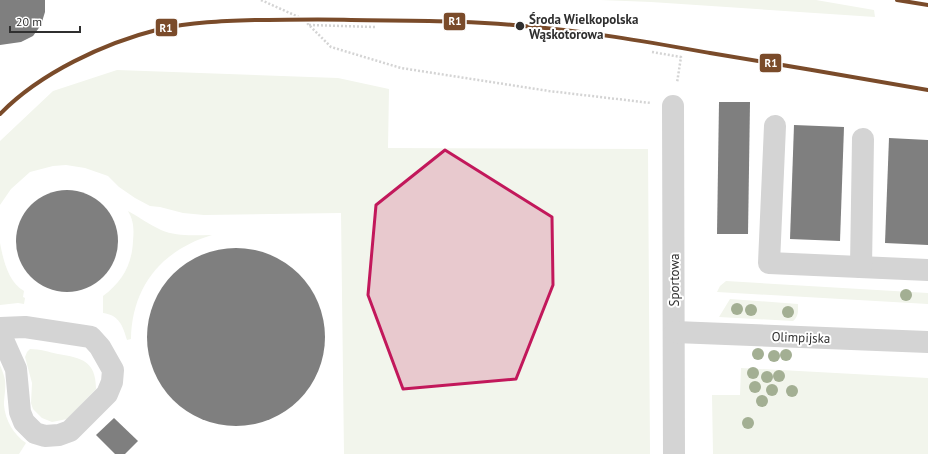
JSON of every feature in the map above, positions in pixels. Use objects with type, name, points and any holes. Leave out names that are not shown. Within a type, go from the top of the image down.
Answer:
[{"type":"street","name":"Sportowa","points":[[673,106],[675,332],[674,454]]},
{"type":"street","points":[[775,126],[769,263],[928,270]]},
{"type":"street","points":[[861,267],[863,139]]},
{"type":"street","points":[[0,328],[25,327],[91,337],[100,347],[113,370],[112,382],[107,394],[70,431],[59,435],[45,436],[35,432],[24,422],[20,412],[16,369],[0,333]]},
{"type":"street","name":"Olimpijska","points":[[675,332],[928,342]]},
{"type":"path","points":[[261,0],[303,19],[331,47],[400,68],[548,91],[673,106],[681,57],[652,52]]},
{"type":"path","points":[[309,25],[375,27]]},
{"type":"highlighted area","points":[[445,150],[552,217],[553,285],[516,379],[403,389],[368,295],[376,205]]},
{"type":"shaded area","points":[[600,0],[816,0],[874,10],[875,17],[651,2]]},
{"type":"shaded area","points":[[117,70],[338,78],[389,89],[388,148],[648,149],[650,454],[344,454],[341,213],[204,215],[183,213],[150,206],[119,187],[108,176],[85,168],[66,165],[53,166],[30,172],[11,189],[0,205],[0,141],[53,91]]},
{"type":"shaded area","points":[[128,211],[153,226],[173,234],[212,235],[178,250],[153,273],[137,302],[131,339],[127,340],[120,322],[113,316],[103,313],[103,296],[121,279],[131,258],[133,229]]},
{"type":"shaded area","points":[[0,243],[10,276],[18,287],[24,291],[24,304],[18,303],[0,305]]},
{"type":"shaded area","points":[[726,281],[928,293],[928,304],[717,292],[720,286]]},
{"type":"shaded area","points":[[730,299],[798,304],[798,313],[793,321],[719,317]]},
{"type":"shaded area","points":[[30,349],[81,359],[86,362],[93,372],[96,389],[67,419],[52,422],[42,418],[33,409],[31,403],[32,383],[25,357]]},
{"type":"shaded area","points":[[0,365],[5,380],[4,405],[8,422],[18,436],[26,443],[19,454],[0,454]]},
{"type":"shaded area","points":[[741,368],[928,378],[928,454],[713,454],[712,395],[740,395]]},
{"type":"building","points":[[0,0],[45,0],[45,12],[41,25],[33,36],[21,42],[0,45]]},
{"type":"building","points":[[719,102],[750,102],[748,234],[717,234]]},
{"type":"building","points":[[794,125],[844,127],[840,241],[790,239]]},
{"type":"building","points":[[889,138],[928,140],[928,245],[885,243]]},
{"type":"building","points":[[67,190],[86,194],[103,205],[114,222],[118,241],[114,260],[103,277],[86,288],[67,292],[48,288],[31,277],[20,260],[16,241],[20,222],[31,205],[48,194]]},
{"type":"building","points":[[236,248],[253,250],[270,255],[285,263],[299,274],[310,288],[318,303],[323,320],[325,337],[323,354],[318,371],[310,386],[299,400],[285,411],[270,419],[253,424],[236,426],[219,424],[202,419],[187,411],[173,400],[162,386],[154,371],[149,354],[147,337],[149,320],[154,303],[162,288],[173,274],[187,263],[202,255],[219,250]]},
{"type":"building","points":[[114,418],[138,441],[125,454],[115,454],[96,435]]},
{"type":"transit line","name":"R1","points":[[897,0],[928,5]]},
{"type":"transit line","name":"R1","points":[[0,114],[34,85],[53,73],[74,61],[117,42],[160,29],[183,25],[207,22],[255,20],[438,21],[548,28],[641,41],[928,90]]},
{"type":"place","name":"Środa Wielkopolska Wąskotorowa","points":[[520,26]]}]
